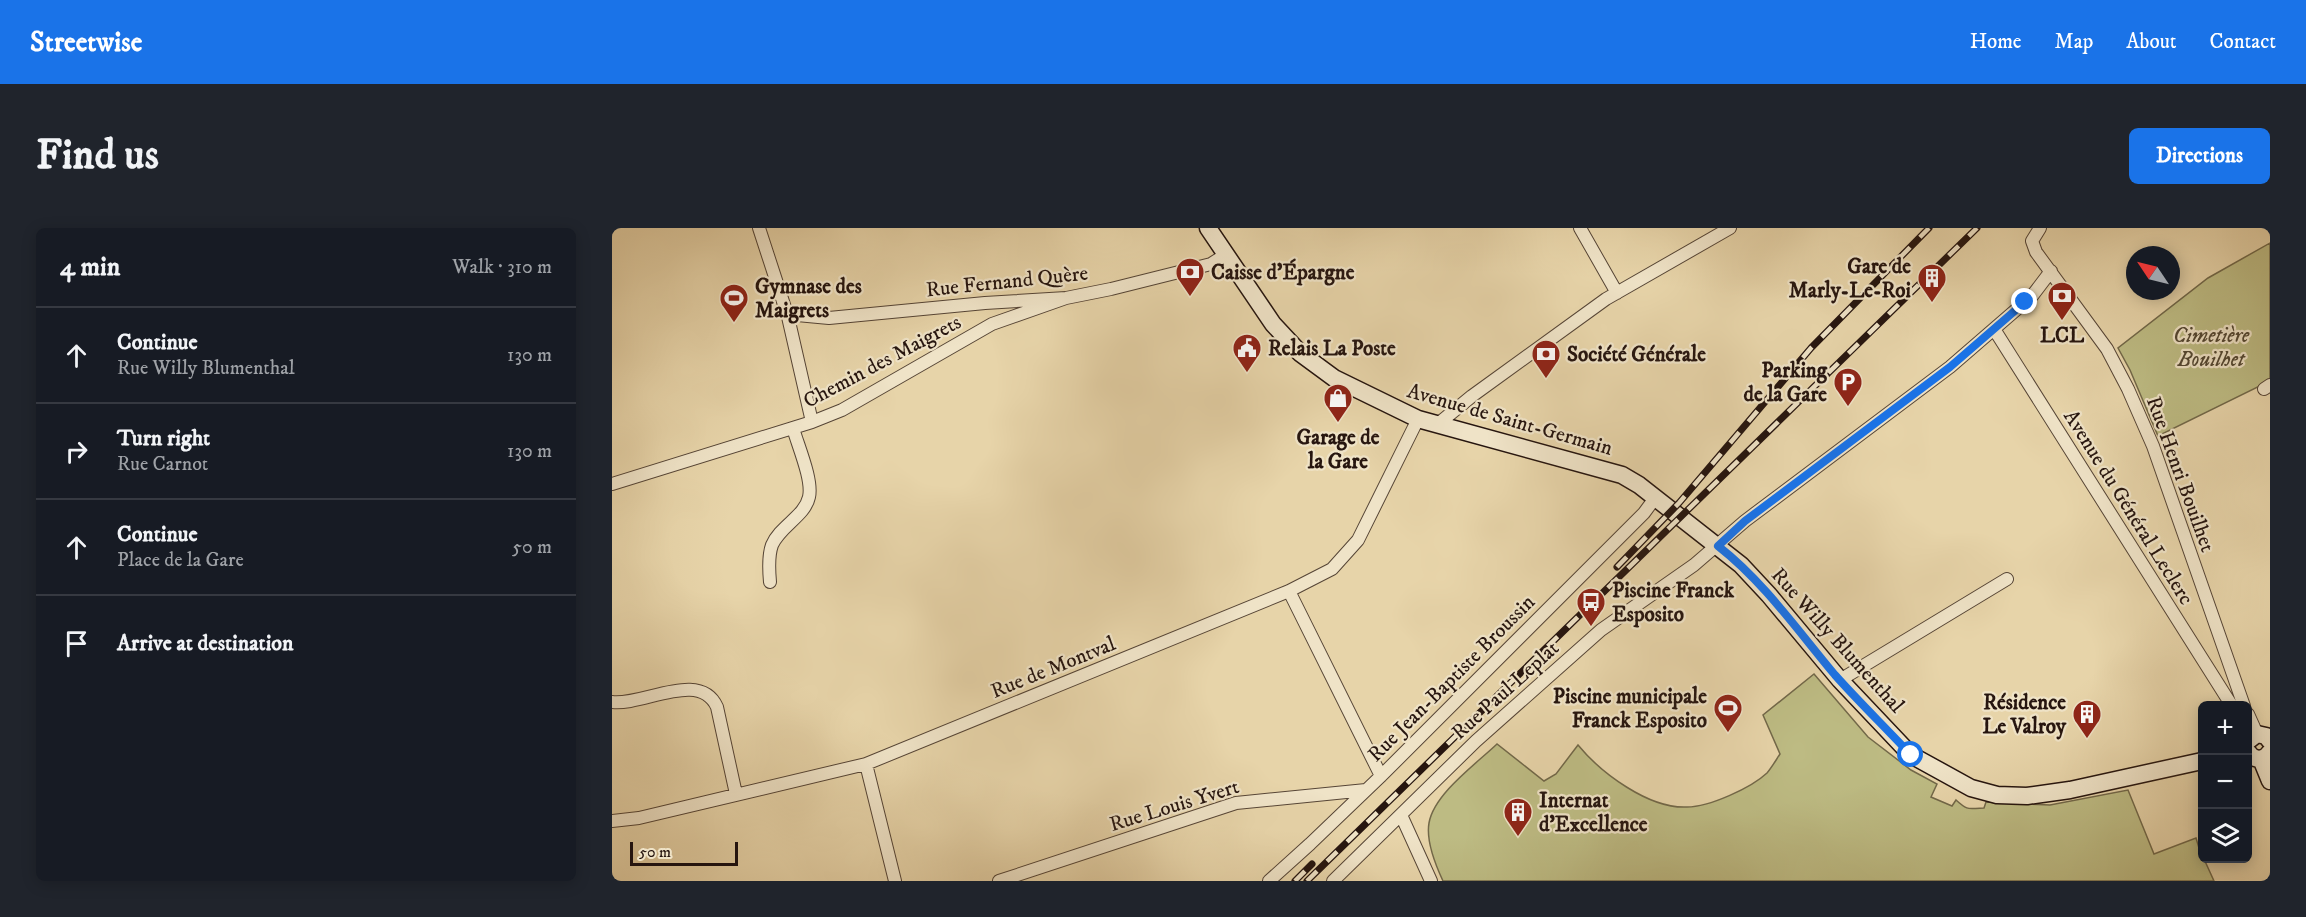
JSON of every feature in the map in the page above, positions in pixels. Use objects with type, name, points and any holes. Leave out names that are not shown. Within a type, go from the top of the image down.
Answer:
[{"type":"main road","name":"Avenue de Saint-Germain","points":[[1208,228],[1273,324],[1300,353],[1334,378],[1418,419],[1622,475],[1718,546]]},
{"type":"main road","name":"Rue Willy Blumenthal","points":[[1718,546],[1734,558],[1769,595],[1840,680],[1911,755],[1971,788],[1996,795],[2027,796],[2070,790],[2198,762]]},
{"type":"main road","points":[[2257,745],[2270,781]]},
{"type":"street","points":[[759,228],[788,317],[812,422]]},
{"type":"street","points":[[1580,228],[1617,293]]},
{"type":"street","points":[[1438,424],[1472,396],[1617,293],[1710,233],[1730,228]]},
{"type":"street","name":"Rue Henri Bouilhet","points":[[2040,228],[2032,241],[2036,252],[2107,349],[2128,389],[2153,446],[2242,701]]},
{"type":"street","name":"Rue Fernand Quère","points":[[788,317],[797,315],[828,318],[985,303],[1066,298],[1112,290],[1211,264],[1225,255]]},
{"type":"street","name":"Rue Paul Leplat","points":[[1333,881],[1484,734],[1601,630],[1718,546],[1745,521],[1950,367],[2032,296],[2051,271]]},
{"type":"street","name":"Chemin des Maigrets","points":[[612,484],[812,422],[842,410],[992,324],[1066,298]]},
{"type":"street","name":"Avenue du Général Leclerc","points":[[1995,329],[2229,701]]},
{"type":"street","name":"Rue de Montval","points":[[612,821],[639,818],[866,764],[1289,591],[1332,569],[1358,540],[1418,419]]},
{"type":"street","points":[[770,582],[769,561],[772,545],[806,505],[809,495],[809,484],[793,428]]},
{"type":"street","name":"Rue Jean-Baptiste Broussin","points":[[1269,881],[1381,776],[1644,513],[1655,498]]},
{"type":"street","points":[[1840,680],[2007,579]]},
{"type":"street","points":[[1289,591],[1381,776]]},
{"type":"street","points":[[2222,691],[2236,684]]},
{"type":"street","points":[[612,702],[625,703],[689,688],[706,692],[717,707],[736,794]]},
{"type":"street","points":[[2252,730],[2257,745]]},
{"type":"street","points":[[866,764],[895,881]]},
{"type":"street","name":"Rue Louis Yvert","points":[[999,881],[1236,802],[1366,790]]},
{"type":"street","points":[[1401,814],[1431,881]]},
{"type":"green space","name":"Cimetière Bouilhet","points":[[2270,243],[2270,381],[2158,436],[2130,370],[2118,348],[2208,278]]},
{"type":"green space","points":[[1814,674],[1868,737],[1911,770],[1937,784],[1931,797],[1952,806],[1956,800],[1972,809],[1984,808],[1986,802],[2050,805],[2128,790],[2154,854],[2196,838],[2198,863],[2206,863],[2214,881],[1443,881],[1430,845],[1428,830],[1432,812],[1457,780],[1497,744],[1544,781],[1556,774],[1578,745],[1599,767],[1642,796],[1672,806],[1687,807],[1707,804],[1729,796],[1751,785],[1767,773],[1780,754],[1763,715]]},
{"type":"railway","points":[[1617,567],[1679,503],[1811,348],[1929,228]]},
{"type":"railway","points":[[1307,881],[1977,228]]},
{"type":"railway","points":[[1295,881],[1312,864]]},
{"type":"place","name":"Caisse d'Épargne","points":[[1190,298]]},
{"type":"place","name":"Gare de Marly-Le-Roi","points":[[1932,304]]},
{"type":"place","name":"LCL","points":[[2062,322]]},
{"type":"place","name":"Gymnase des Maigrets","points":[[734,324]]},
{"type":"place","name":"Relais La Poste","points":[[1247,374]]},
{"type":"place","name":"Société Générale","points":[[1546,380]]},
{"type":"place","name":"Parking de la Gare","points":[[1848,408]]},
{"type":"place","name":"Garage de la Gare","points":[[1338,424]]},
{"type":"place","name":"Piscine Franck Esposito","points":[[1591,628]]},
{"type":"place","name":"Piscine municipale Franck Esposito","points":[[1728,734]]},
{"type":"place","name":"Résidence Le Valroy","points":[[2087,740]]},
{"type":"place","name":"Internat d'Excellence","points":[[1518,838]]},
{"type":"route","points":[[1911,755],[1840,680],[1769,595],[1734,558],[1718,546],[1745,521],[1950,367],[2025,302]]}]
